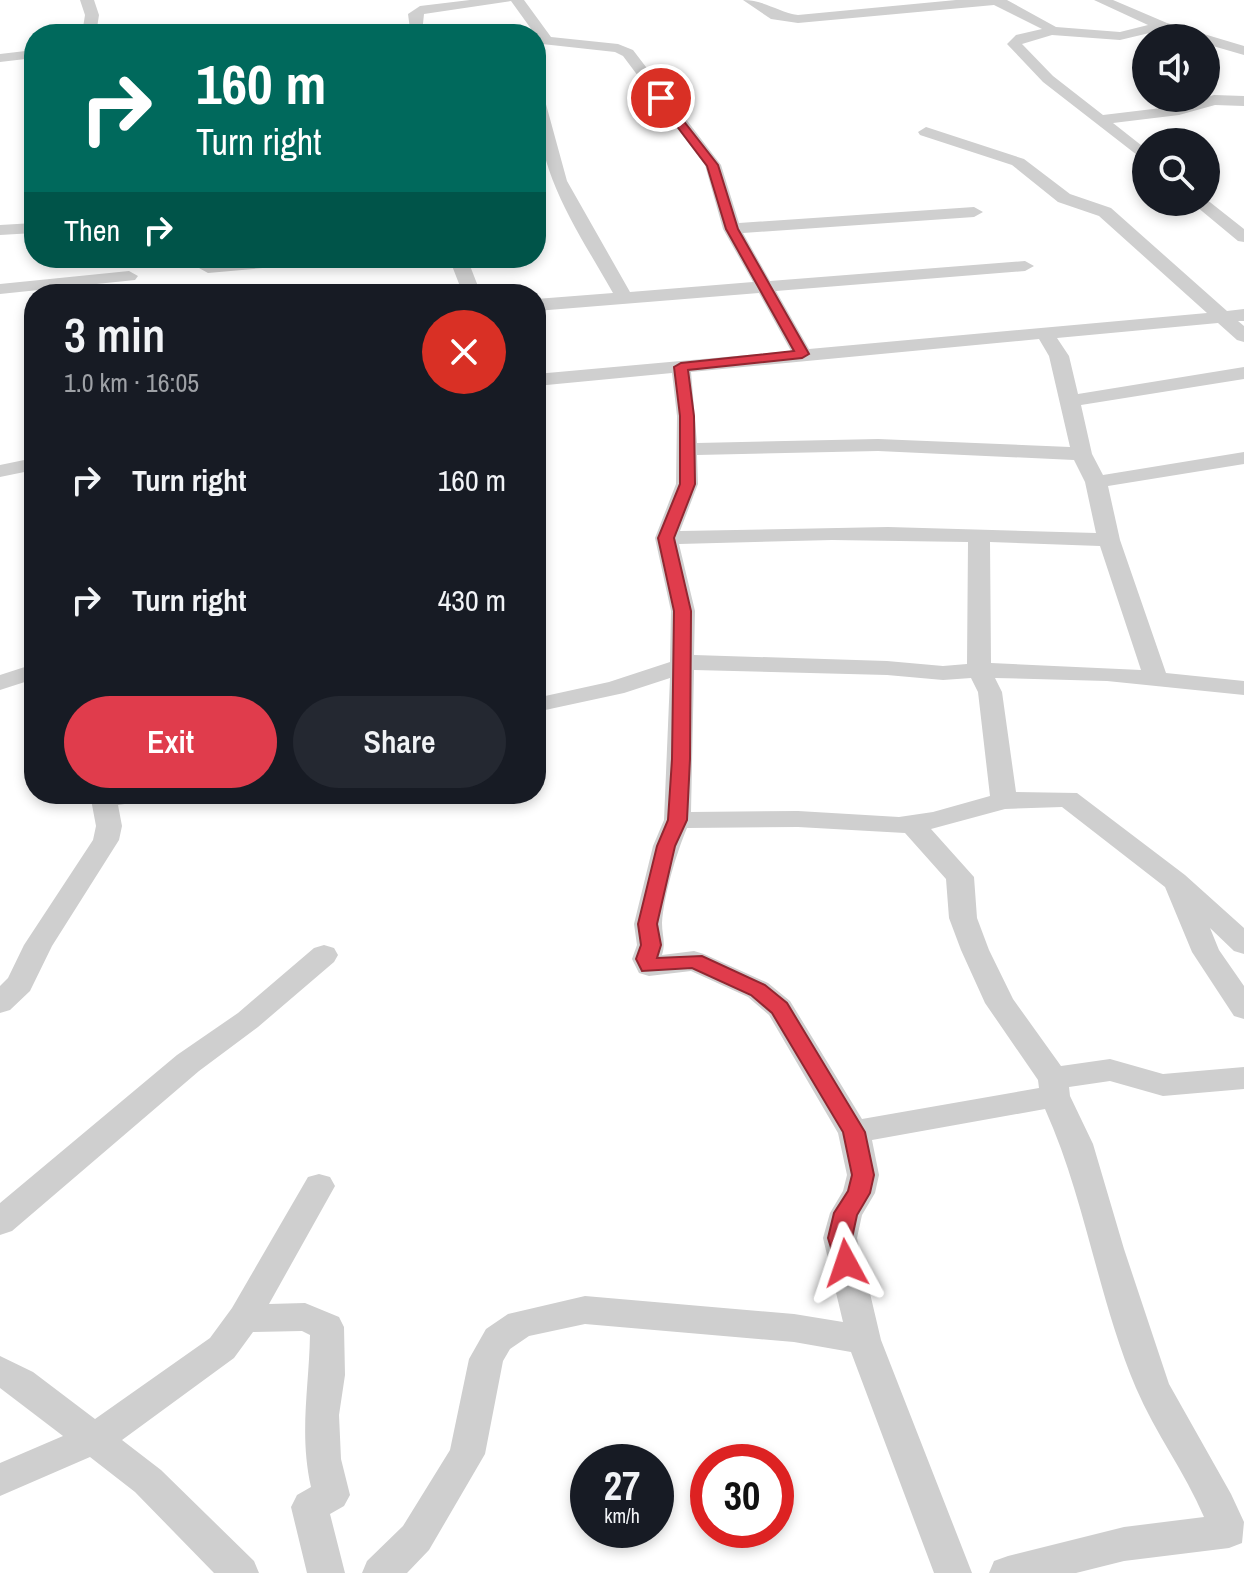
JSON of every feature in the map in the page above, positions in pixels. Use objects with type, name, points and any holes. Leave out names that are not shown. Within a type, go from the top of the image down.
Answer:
[{"type":"street","points":[[87,0],[92,15],[91,24]]},
{"type":"street","points":[[416,24],[415,14],[420,10],[505,0]]},
{"type":"street","points":[[517,0],[534,24]]},
{"type":"street","points":[[750,0],[776,16],[798,19],[997,0],[1049,27],[1050,31]]},
{"type":"street","points":[[1101,0],[1157,24]]},
{"type":"street","points":[[1132,33],[1120,36],[1050,31],[1016,39],[1014,44],[1048,79],[1132,146]]},
{"type":"street","points":[[546,42],[618,48],[628,53],[713,165],[732,229],[802,354]]},
{"type":"street","points":[[1220,44],[1244,51]]},
{"type":"street","points":[[0,58],[24,55]]},
{"type":"street","points":[[1100,120],[1179,110],[1214,100],[1244,101]]},
{"type":"street","points":[[926,132],[1018,162],[1064,198],[1105,212],[1244,336]]},
{"type":"street","points":[[546,134],[559,181],[624,297]]},
{"type":"street","points":[[732,229],[974,212]]},
{"type":"street","points":[[1217,216],[1244,237]]},
{"type":"street","points":[[0,230],[24,229]]},
{"type":"street","points":[[546,304],[1025,266]]},
{"type":"street","points":[[0,289],[24,288]]},
{"type":"street","points":[[546,379],[1244,315]]},
{"type":"street","points":[[1046,335],[1059,356],[1082,454],[1096,482],[1109,540],[1156,678]]},
{"type":"street","points":[[681,367],[687,416],[687,484],[666,538],[683,611],[684,664],[677,820],[666,846],[648,924],[651,945],[646,959],[649,966],[694,961],[758,990],[780,1008],[854,1132],[863,1175],[859,1193],[846,1213],[840,1238],[864,1340],[953,1573]]},
{"type":"street","points":[[1071,401],[1244,373]]},
{"type":"street","points":[[688,449],[878,445],[1082,454]]},
{"type":"street","points":[[1096,482],[1244,458]]},
{"type":"street","points":[[0,471],[24,466]]},
{"type":"street","points":[[666,538],[771,533],[1109,540]]},
{"type":"street","points":[[979,535],[979,670],[990,692],[1004,801]]},
{"type":"street","points":[[546,703],[615,688],[684,664],[887,668],[943,673],[979,670],[1156,678],[1244,688]]},
{"type":"street","points":[[0,683],[24,675]]},
{"type":"street","points":[[677,820],[798,819],[861,824],[911,823],[1004,801],[1068,799],[1175,881],[1244,944]]},
{"type":"street","points":[[0,1003],[20,984],[38,945],[106,840],[109,826],[105,804]]},
{"type":"street","points":[[911,823],[960,877],[963,918],[975,950],[1000,1003],[1054,1087],[1077,1144],[1107,1249],[1153,1387],[1236,1531],[1124,1544],[1008,1573]]},
{"type":"street","points":[[1175,881],[1206,952],[1244,1009]]},
{"type":"street","points":[[0,1222],[188,1063],[248,1020],[324,955]]},
{"type":"street","points":[[854,1132],[1054,1087],[1110,1070],[1163,1085],[1244,1078]]},
{"type":"street","points":[[0,1480],[96,1438],[222,1348],[244,1318],[263,1278],[310,1206],[319,1186]]},
{"type":"street","points":[[381,1573],[416,1538],[467,1454],[486,1359],[498,1339],[520,1324],[585,1310],[794,1328],[864,1340]]},
{"type":"street","points":[[244,1318],[305,1317],[327,1327],[327,1375],[321,1415],[323,1459],[331,1495],[310,1507],[326,1573]]},
{"type":"street","points":[[0,1371],[21,1382],[148,1481],[240,1573]]},
{"type":"route","points":[[661,98],[713,165],[732,229],[802,354],[681,367],[687,416],[687,484],[666,538],[683,611],[681,759],[677,820],[666,846],[648,924],[651,945],[646,959],[649,966],[694,961],[758,990],[780,1008],[854,1132],[863,1175],[859,1193],[846,1213],[840,1238],[846,1263]]}]
